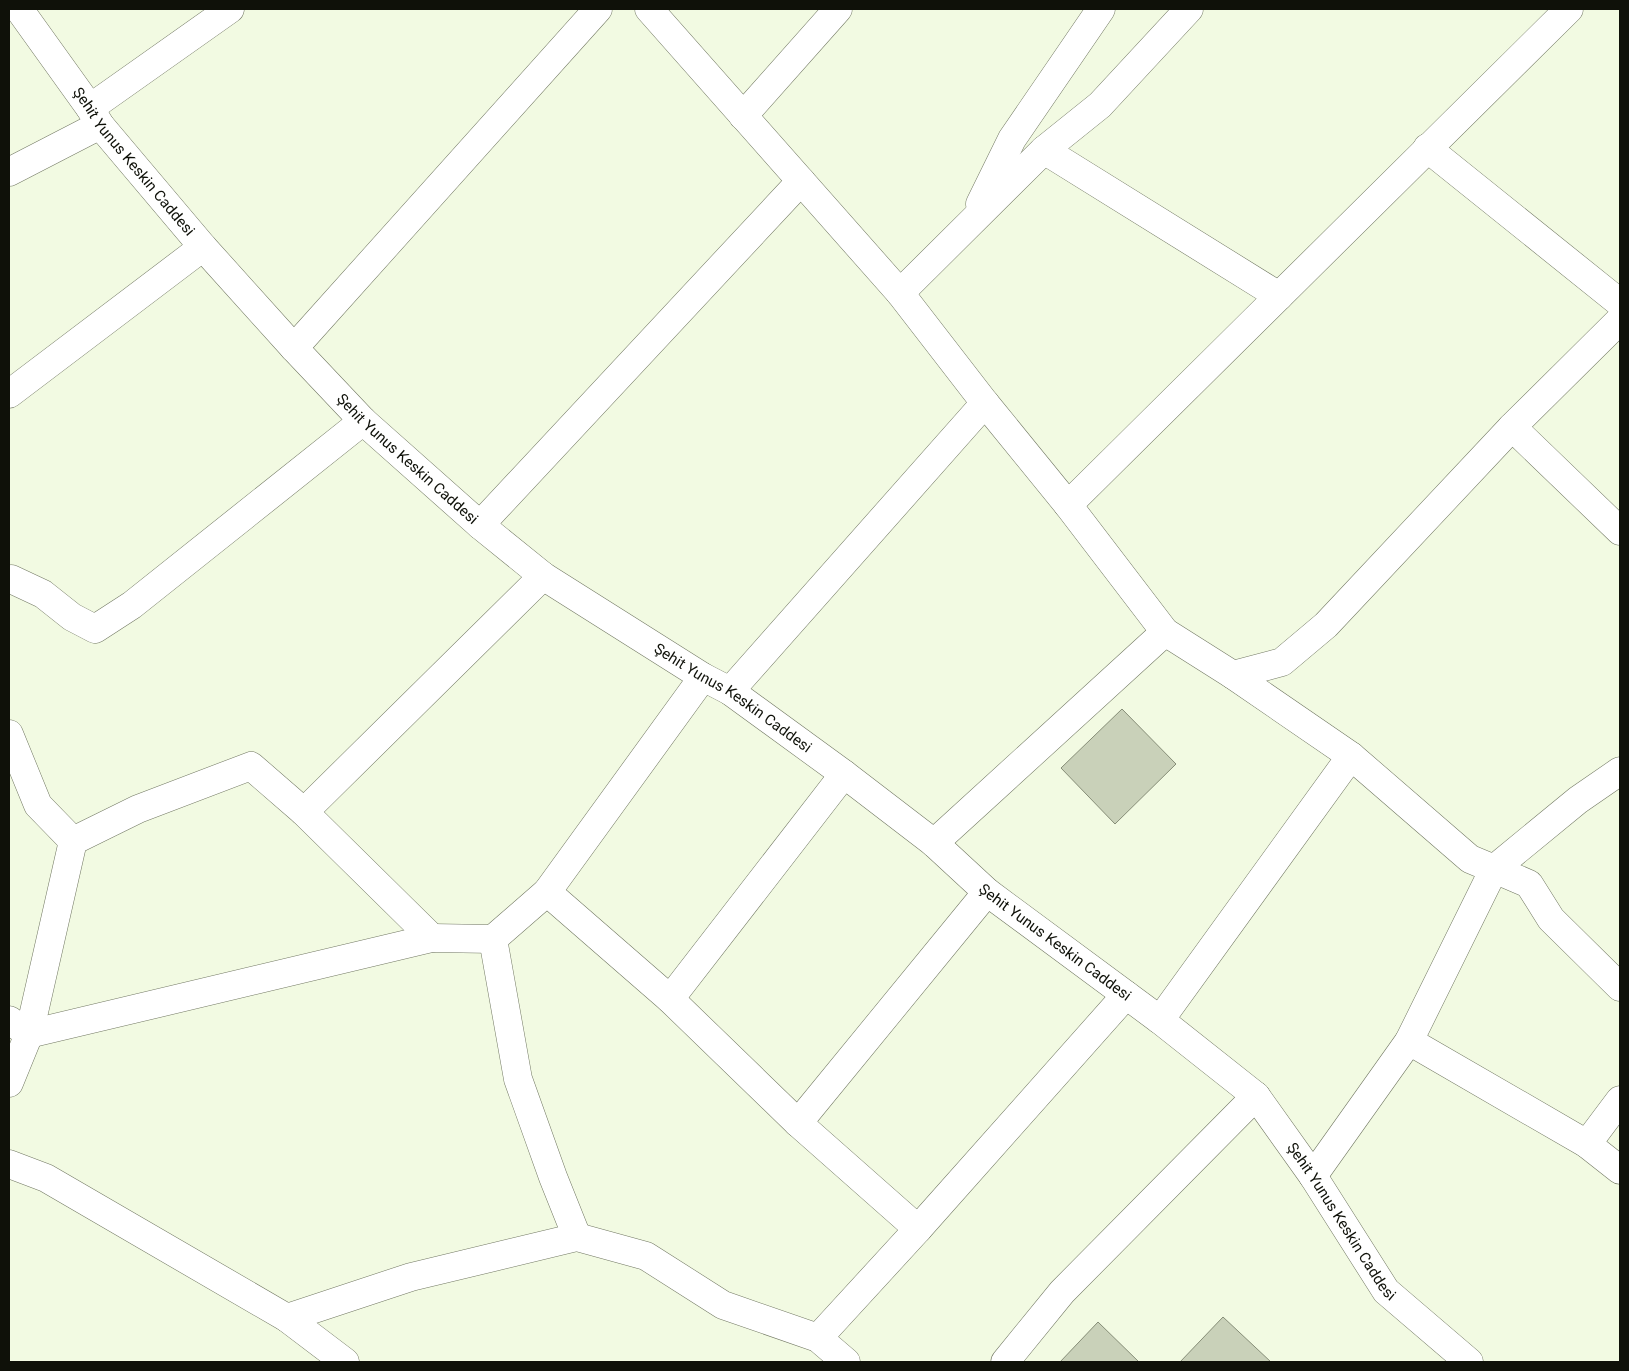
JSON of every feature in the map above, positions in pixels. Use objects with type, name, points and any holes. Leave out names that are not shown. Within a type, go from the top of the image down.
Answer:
[{"type":"street","name":"Şehit Yunus Keskin Caddesi","points":[[19,9],[95,117],[202,247],[363,422],[480,525],[543,576],[703,677],[730,691],[844,774],[934,843],[987,892],[1160,1020],[1256,1096],[1313,1176],[1386,1292],[1469,1362]]},
{"type":"street","points":[[9,172],[95,117],[230,9]]},
{"type":"street","points":[[294,348],[598,9]]},
{"type":"street","points":[[649,9],[900,293],[1068,505],[1165,632],[1233,675],[1351,756],[1470,859],[1529,884],[1551,918],[1620,987]]},
{"type":"street","points":[[743,116],[838,9]]},
{"type":"street","points":[[970,224],[1012,139],[1101,9]]},
{"type":"street","points":[[900,293],[1044,150],[1100,105],[1189,9]]},
{"type":"street","points":[[1068,505],[1569,9]]},
{"type":"street","points":[[1427,148],[1620,303]]},
{"type":"street","points":[[1044,150],[1279,296]]},
{"type":"street","points":[[480,525],[801,181]]},
{"type":"street","points":[[9,394],[202,247]]},
{"type":"street","points":[[1233,675],[1282,662],[1326,625],[1512,427],[1620,320]]},
{"type":"street","points":[[730,691],[985,402]]},
{"type":"street","points":[[9,580],[11,579],[43,594],[72,617],[95,629],[132,605],[363,422]]},
{"type":"street","points":[[1512,427],[1620,531]]},
{"type":"street","points":[[304,812],[543,576]]},
{"type":"street","points":[[934,843],[1165,632]]},
{"type":"street","points":[[19,1027],[432,938],[493,939],[547,892],[703,677]]},
{"type":"street","points":[[9,734],[38,805],[73,841]]},
{"type":"street","points":[[1160,1020],[1351,756]]},
{"type":"street","points":[[9,1083],[19,1027],[73,841],[138,809],[251,766],[304,812],[432,938]]},
{"type":"street","points":[[1313,1176],[1409,1041],[1494,870],[1578,800],[1620,771]]},
{"type":"street","points":[[670,999],[844,774]]},
{"type":"street","points":[[547,892],[670,999],[798,1123],[918,1229]]},
{"type":"street","points":[[798,1123],[987,892]]},
{"type":"street","points":[[493,939],[518,1079],[553,1177],[578,1237]]},
{"type":"street","points":[[818,1338],[918,1229],[1126,995]]},
{"type":"street","points":[[1409,1041],[1587,1144],[1620,1170]]},
{"type":"street","points":[[1005,1362],[1062,1292],[1256,1096]]},
{"type":"street","points":[[1587,1144],[1620,1100]]},
{"type":"street","points":[[9,1164],[46,1178],[287,1318],[345,1362]]},
{"type":"street","points":[[287,1318],[411,1277],[578,1237],[646,1256],[723,1305],[818,1338],[846,1362]]},
{"type":"building","points":[[1122,709],[1176,764],[1115,824],[1061,768]]},
{"type":"building","points":[[1223,1317],[1271,1362],[1180,1362]]},
{"type":"building","points":[[1098,1322],[1139,1362],[1060,1362]]}]
